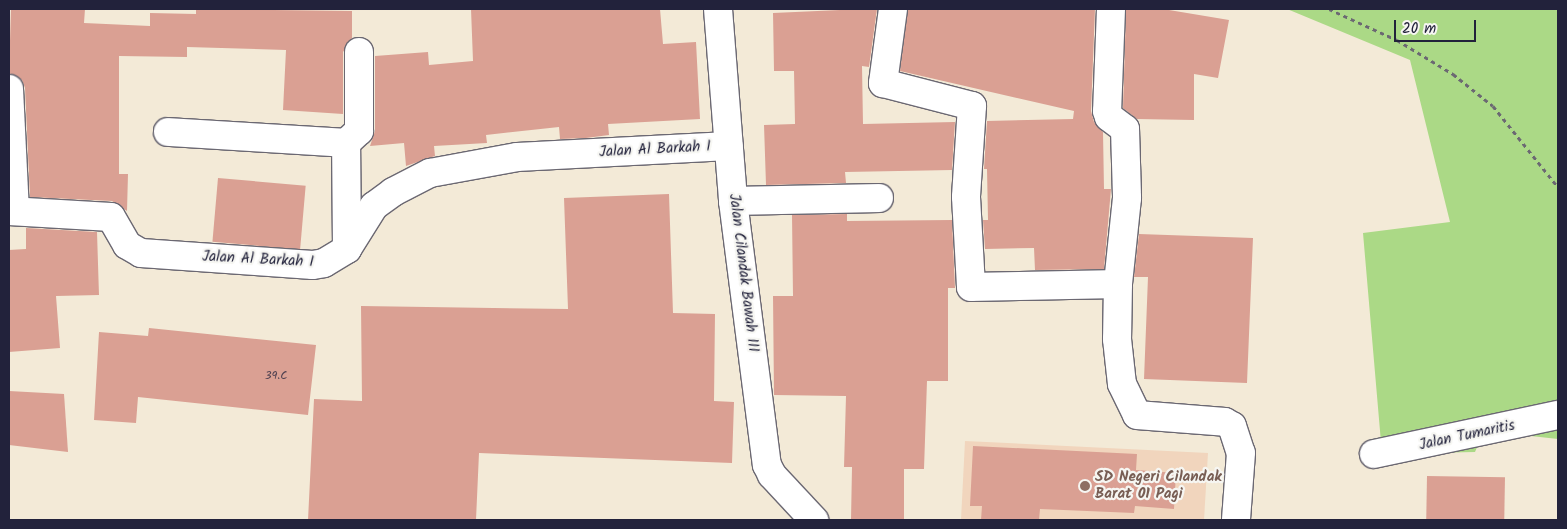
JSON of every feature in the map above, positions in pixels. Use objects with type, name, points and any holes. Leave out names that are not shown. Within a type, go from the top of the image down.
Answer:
[{"type":"street","name":"Jalan Cilandak Bawah III","points":[[718,9],[733,201],[767,465],[772,475],[814,520]]},
{"type":"street","points":[[894,9],[883,83],[972,106],[966,197],[971,287],[1118,284]]},
{"type":"street","points":[[1111,9],[1107,111],[1109,117],[1125,129],[1127,178],[1118,284],[1117,339],[1122,384],[1138,415],[1225,422],[1232,426],[1241,453],[1236,520]]},
{"type":"street","points":[[168,132],[346,143],[359,131],[359,52]]},
{"type":"street","points":[[9,89],[12,210]]},
{"type":"street","points":[[346,143],[347,249]]},
{"type":"street","name":"Jalan Al Barkah I","points":[[12,210],[111,217],[127,245],[141,253],[313,265],[324,263],[347,249],[374,206],[393,192],[430,173],[517,157],[729,146]]},
{"type":"street","points":[[733,201],[879,198]]},
{"type":"street","name":"Jalan Tumaritis","points":[[1374,454],[1558,415]]},
{"type":"path","points":[[1329,9],[1397,40],[1453,74],[1493,106],[1558,187]]},
{"type":"shaded area","name":"SD Negeri Cilandak Barat 01 Pagi","points":[[965,441],[1208,453],[1204,520],[961,520]]},
{"type":"green space","points":[[1287,9],[1558,9],[1558,439],[1484,431],[1475,452],[1382,454],[1363,233],[1450,222],[1410,60]]},
{"type":"building","points":[[11,9],[85,9],[84,23],[150,26],[150,13],[196,14],[196,9],[352,11],[352,38],[343,52],[343,114],[283,110],[286,50],[187,47],[187,57],[119,56],[119,174],[128,174],[127,211],[112,201],[30,197],[25,88],[22,80],[9,73]]},
{"type":"building","points":[[471,9],[660,9],[663,44],[696,42],[700,119],[608,124],[609,135],[586,138],[560,139],[559,127],[486,135],[487,143],[434,146],[435,156],[406,166],[404,143],[370,146],[375,131],[375,56],[428,52],[429,65],[473,61]]},
{"type":"building","points":[[877,9],[869,67],[862,66],[863,124],[955,122],[952,170],[845,172],[846,183],[766,185],[764,125],[795,124],[794,71],[774,71],[773,13]]},
{"type":"building","points":[[908,9],[1095,9],[1091,111],[1094,122],[1103,132],[1104,189],[1111,189],[1104,269],[1035,270],[1034,248],[985,249],[983,220],[988,220],[987,169],[984,169],[987,121],[1073,119],[1074,111],[900,71]]},
{"type":"building","points":[[1126,9],[1163,9],[1229,20],[1218,78],[1194,74],[1194,120],[1137,119],[1123,108]]},
{"type":"building","points":[[218,178],[306,186],[300,249],[212,242]]},
{"type":"building","points":[[669,194],[673,313],[715,314],[714,401],[734,402],[732,463],[479,453],[476,520],[308,520],[314,399],[362,401],[361,306],[568,309],[564,198]]},
{"type":"building","points":[[847,214],[847,221],[952,220],[955,288],[948,288],[948,381],[927,381],[924,469],[904,469],[904,520],[851,520],[852,467],[844,467],[846,396],[774,395],[773,296],[793,296],[792,215]]},
{"type":"building","points":[[26,228],[97,232],[99,295],[56,296],[60,348],[9,352],[9,250],[26,249]]},
{"type":"building","points":[[1139,234],[1253,238],[1247,383],[1144,379],[1148,277],[1134,277]]},
{"type":"building","points":[[149,328],[316,345],[308,415],[138,397],[136,423],[94,420],[99,332],[148,336]]},
{"type":"building","points":[[9,391],[64,394],[68,452],[9,445]]},
{"type":"building","name":"SD Negeri Cilandak Barat 01 Pagi","points":[[973,446],[1137,454],[1136,470],[1176,473],[1174,509],[1135,506],[1134,513],[1040,509],[1039,520],[981,520],[982,506],[970,506]]},
{"type":"building","points":[[1427,476],[1505,477],[1504,520],[1426,520]]},
{"type":"place","name":"SD Negeri Cilandak Barat 01 Pagi","points":[[1085,486]]}]
